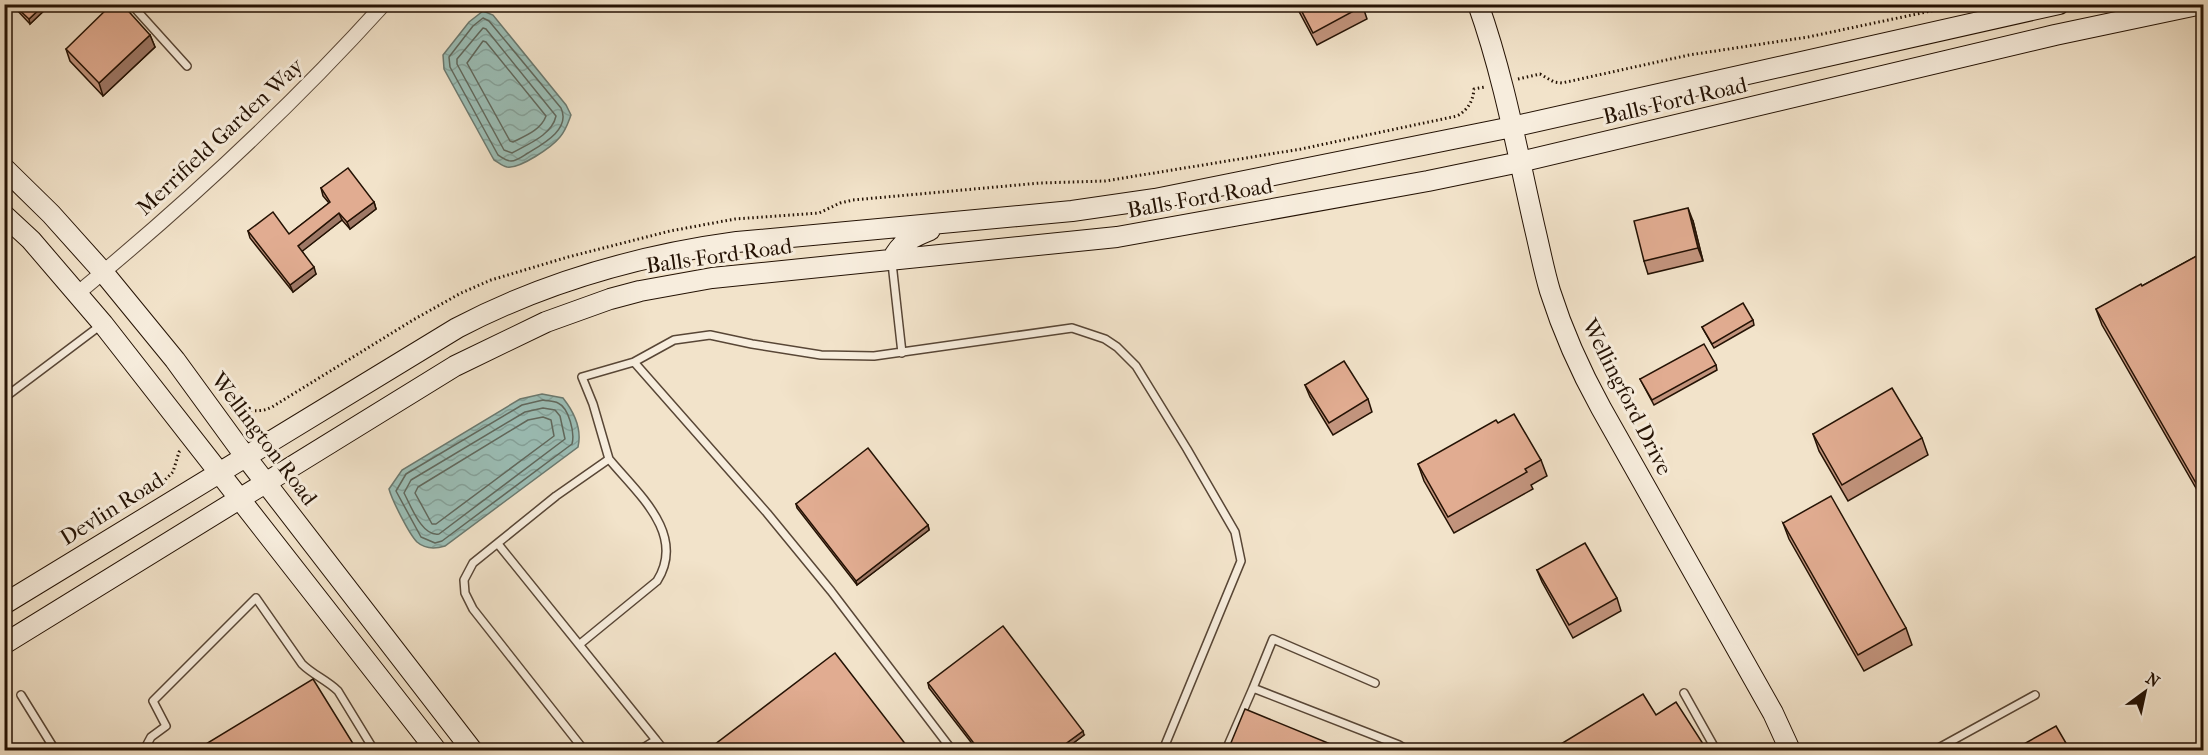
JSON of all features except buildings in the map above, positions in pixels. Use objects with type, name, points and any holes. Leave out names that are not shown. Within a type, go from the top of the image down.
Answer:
[{"type":"main road","name":"Wellingford Drive","points":[[1478,4],[1512,127],[1550,289],[1564,333],[1583,375],[1756,682],[1790,750]]},
{"type":"main road","name":"Balls Ford Road","points":[[245,456],[457,328],[500,308],[582,277],[660,255],[707,246],[1072,211],[1155,199],[1512,127],[2059,4]]},
{"type":"main road","name":"Balls Ford Road","points":[[241,499],[455,366],[507,340],[583,309],[640,291],[689,282],[1117,237],[1394,187],[1520,162],[2055,35],[2202,4]]},
{"type":"main road","name":"Wellington Road","points":[[4,168],[51,214],[104,272],[472,750]]},
{"type":"main road","points":[[4,215],[31,240],[78,293],[436,750]]},
{"type":"main road","points":[[892,260],[898,248],[906,240],[947,223]]},
{"type":"main road","name":"Devlin Road","points":[[4,604],[245,456]]},
{"type":"main road","points":[[4,644],[241,499]]},
{"type":"street","name":"Merrifield Garden Way","points":[[78,293],[233,157],[309,83],[384,4]]},
{"type":"lane","points":[[130,4],[187,66]]},
{"type":"lane","points":[[892,260],[902,353]]},
{"type":"lane","points":[[4,398],[103,324]]},
{"type":"lane","points":[[580,644],[657,581],[664,570],[668,552],[663,527],[649,506],[609,459],[593,404],[582,377],[634,362],[674,340],[710,335],[820,355],[873,356],[1072,328],[1105,339],[1118,347],[1136,366],[1187,448],[1235,532],[1241,561],[1163,750]]},
{"type":"lane","points":[[634,362],[767,513],[824,582],[952,750]]},
{"type":"lane","points":[[584,750],[473,609],[465,593],[464,580],[473,563],[556,496],[609,459]]},
{"type":"lane","points":[[498,544],[664,750]]},
{"type":"lane","points":[[144,750],[151,737],[166,726],[153,701],[256,598],[302,664],[338,691],[374,750]]},
{"type":"lane","points":[[1226,750],[1273,639],[1375,683]]},
{"type":"lane","points":[[1252,688],[1400,745],[1407,750]]},
{"type":"lane","points":[[1684,693],[1716,750]]},
{"type":"lane","points":[[21,695],[55,750]]},
{"type":"lane","points":[[1935,750],[2035,695]]},
{"type":"lane","points":[[640,750],[656,740]]},
{"type":"path","points":[[1529,77],[1540,74],[1554,82],[1562,83],[1689,56],[1808,37],[1964,4]]},
{"type":"path","points":[[853,201],[1040,183],[1105,181],[1301,149],[1457,116],[1468,108],[1474,89],[1484,87]]},
{"type":"path","points":[[151,491],[170,477],[179,452],[188,446]]},
{"type":"water","points":[[483,11],[493,15],[566,105],[571,115],[564,132],[556,141],[535,156],[513,167],[507,167],[494,160],[444,69],[443,55],[469,22]]},
{"type":"water","points":[[542,394],[563,398],[567,403],[578,428],[578,447],[445,546],[430,548],[417,542],[401,517],[389,489],[402,470],[520,399]]}]
